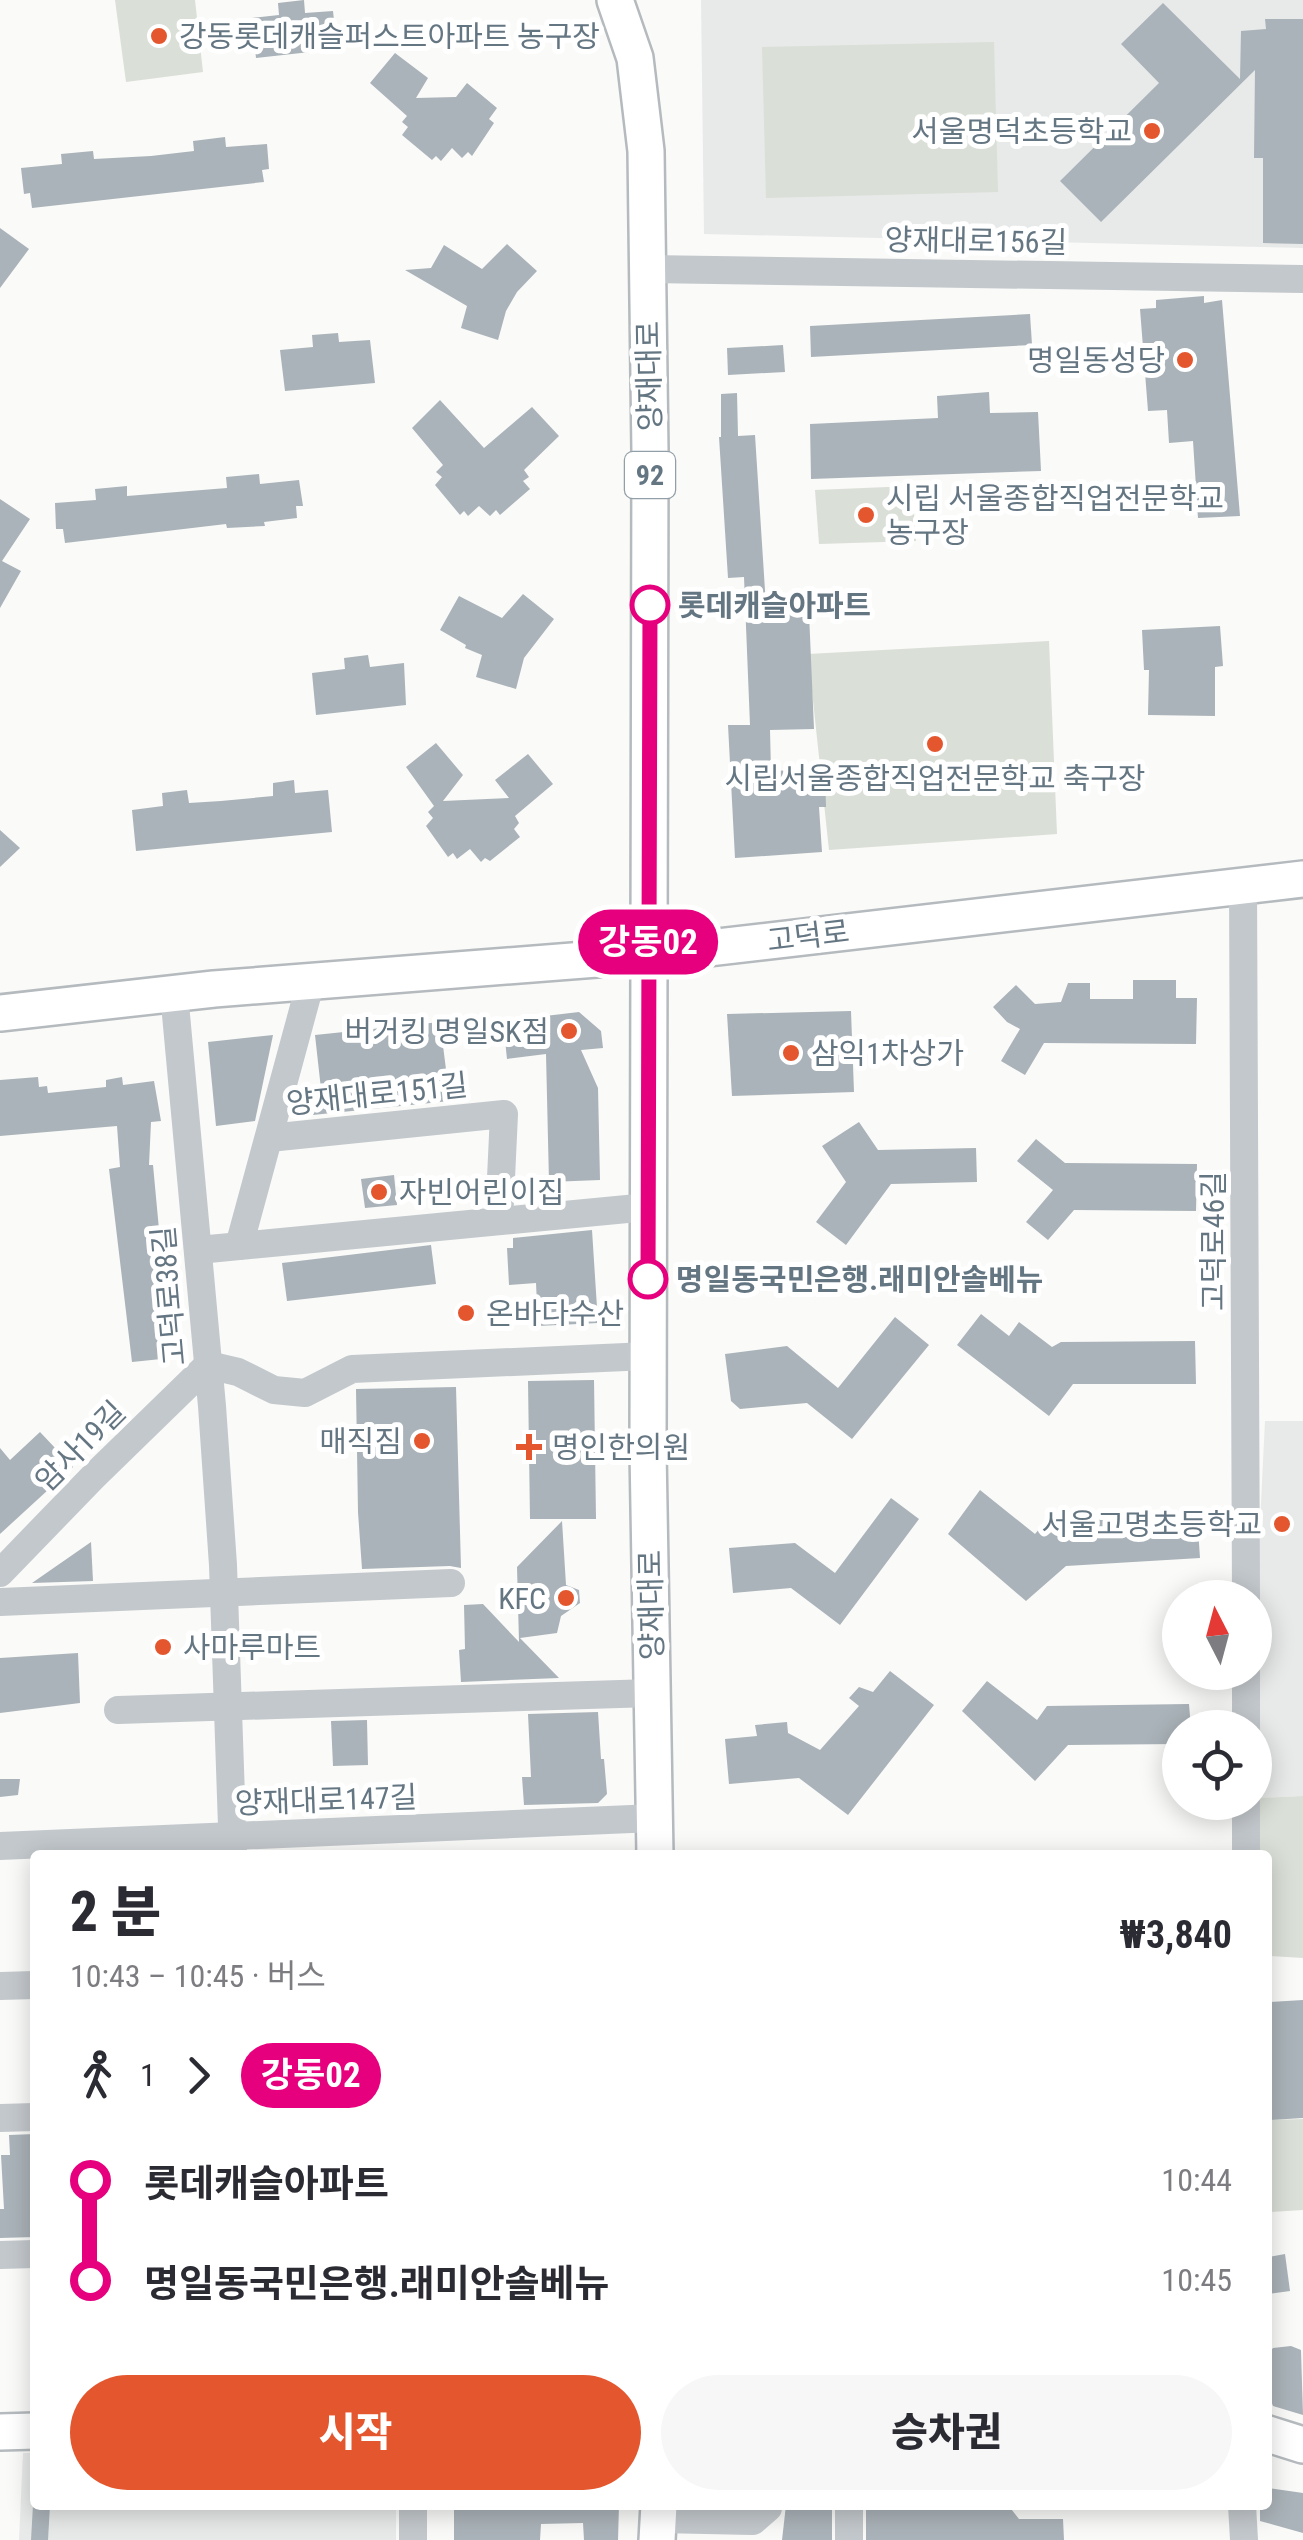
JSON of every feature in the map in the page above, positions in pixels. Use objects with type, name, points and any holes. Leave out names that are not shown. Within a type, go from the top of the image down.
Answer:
[{"type":"main road","name":"양재대로","points":[[615,0],[634,58],[646,151],[650,452],[648,1356],[656,1850]]},
{"type":"main road","name":"고덕로","points":[[0,1013],[174,993],[648,955],[1303,879]]},
{"type":"main road","points":[[0,2432],[30,2432]]},
{"type":"main road","points":[[1272,2435],[1303,2445]]},
{"type":"street","name":"양재대로156길","points":[[648,269],[1303,279]]},
{"type":"street","name":"고덕로46길","points":[[1243,884],[1246,1580]]},
{"type":"street","points":[[239,1246],[311,982]]},
{"type":"street","name":"고덕로38길","points":[[174,993],[224,1594],[232,1846]]},
{"type":"street","name":"양재대로151길","points":[[269,1138],[504,1114],[499,1221]]},
{"type":"street","points":[[198,1250],[648,1206]]},
{"type":"street","points":[[208,1366],[238,1372],[274,1390],[306,1393],[352,1370],[648,1356]]},
{"type":"street","name":"암사19길","points":[[0,1574],[208,1366]]},
{"type":"street","points":[[0,1602],[451,1583]]},
{"type":"street","points":[[118,1710],[652,1693]]},
{"type":"street","name":"양재대로147길","points":[[0,1846],[232,1846],[655,1818]]},
{"type":"street","points":[[1246,1820],[1246,1850]]},
{"type":"street","points":[[0,1986],[30,1985]]},
{"type":"street","points":[[0,2118],[30,2117]]},
{"type":"street","points":[[0,2255],[30,2254]]},
{"type":"street","points":[[413,2510],[413,2540]]},
{"type":"street","points":[[658,2521],[753,2521],[766,2510]]},
{"type":"street","points":[[849,2510],[849,2540]]},
{"type":"street","points":[[1242,2510],[1244,2540]]},
{"type":"shaded area","name":"강동롯데캐슬퍼스트아파트 농구장","points":[[115,0],[195,0],[203,72],[126,82]]},
{"type":"shaded area","points":[[701,0],[1303,0],[1303,248],[704,234]]},
{"type":"shaded area","points":[[994,42],[998,192],[766,198],[762,47]]},
{"type":"shaded area","name":"시립 서울종합직업전문학교 농구장","points":[[912,486],[916,541],[819,544],[815,490]]},
{"type":"shaded area","name":"시립서울종합직업전문학교 축구장","points":[[1049,641],[1057,834],[829,850],[808,654]]},
{"type":"shaded area","name":"서울고명초등학교","points":[[1265,1421],[1303,1421],[1303,1796],[1272,1797],[1272,1710],[1255,1710],[1255,1690],[1272,1690],[1272,1580],[1257,1580]]},
{"type":"shaded area","points":[[1303,1796],[1303,1958],[1272,1956],[1272,1850],[1247,1850],[1252,1820],[1272,1820],[1272,1797]]},
{"type":"shaded area","points":[[1303,2119],[1303,2210],[1272,2212],[1272,2120]]},
{"type":"shaded area","points":[[23,2453],[30,2453],[30,2510],[396,2510],[396,2540],[19,2540]]},
{"type":"building","points":[[304,0],[305,13],[333,11],[337,49],[256,58],[252,18],[279,15],[278,3]]},
{"type":"building","name":"서울명덕초등학교","points":[[1163,3],[1240,79],[1241,31],[1266,29],[1265,19],[1303,19],[1303,244],[1263,243],[1263,158],[1254,158],[1255,70],[1101,222],[1060,181],[1159,83],[1121,44]]},
{"type":"building","points":[[395,53],[428,78],[416,98],[456,97],[467,83],[497,108],[489,119],[494,123],[472,156],[468,152],[462,158],[452,148],[441,161],[436,156],[432,160],[402,135],[408,127],[402,122],[407,116],[370,83]]},
{"type":"building","points":[[225,137],[226,147],[267,144],[269,169],[262,170],[264,182],[32,208],[30,193],[24,194],[21,168],[62,164],[61,154],[93,151],[94,159],[151,156],[194,151],[193,141]]},
{"type":"building","points":[[0,228],[29,249],[0,288]]},
{"type":"building","points":[[507,244],[537,271],[506,311],[498,340],[461,328],[467,306],[405,270],[431,268],[444,245],[482,269]]},
{"type":"building","name":"명일동성당","points":[[1204,296],[1204,303],[1222,300],[1240,516],[1198,518],[1193,441],[1169,443],[1167,410],[1148,411],[1140,309],[1156,308],[1156,300]]},
{"type":"building","points":[[1030,314],[1032,345],[811,357],[810,326]]},
{"type":"building","points":[[338,333],[339,342],[370,340],[375,383],[285,391],[280,350],[313,347],[312,335]]},
{"type":"building","points":[[783,345],[785,372],[728,375],[727,348]]},
{"type":"building","points":[[989,392],[990,413],[1038,412],[1041,471],[811,479],[810,424],[938,418],[937,396]]},
{"type":"building","points":[[737,393],[738,436],[755,435],[766,606],[774,605],[775,614],[809,613],[814,729],[770,730],[771,771],[825,769],[826,807],[819,807],[822,852],[735,858],[728,725],[750,725],[744,577],[728,578],[719,437],[721,394]]},
{"type":"building","points":[[440,400],[484,448],[532,407],[559,436],[524,470],[529,477],[523,481],[530,489],[500,515],[496,510],[490,516],[479,506],[468,516],[464,511],[460,515],[435,485],[442,477],[436,472],[443,465],[412,428]]},
{"type":"building","points":[[259,474],[260,484],[299,480],[303,506],[296,506],[297,518],[264,522],[265,526],[227,528],[226,524],[65,543],[63,529],[56,529],[55,503],[96,500],[95,489],[127,486],[127,496],[227,488],[226,477]]},
{"type":"building","points":[[0,499],[30,519],[2,561],[21,571],[0,608]]},
{"type":"building","points":[[523,594],[554,619],[524,658],[516,689],[476,677],[482,655],[440,630],[459,596],[502,618]]},
{"type":"building","points":[[1220,626],[1223,666],[1215,667],[1215,716],[1148,715],[1149,670],[1144,670],[1142,630]]},
{"type":"building","points":[[368,655],[370,667],[404,663],[406,705],[316,715],[312,673],[345,669],[344,658]]},
{"type":"building","points":[[436,743],[463,775],[443,801],[509,798],[495,780],[528,754],[553,784],[515,816],[519,823],[514,829],[520,837],[490,861],[485,858],[481,862],[470,849],[457,859],[453,853],[448,857],[426,826],[433,818],[428,812],[434,806],[406,767]]},
{"type":"building","points":[[294,780],[295,793],[328,790],[332,832],[136,851],[132,810],[163,806],[162,793],[187,790],[189,803],[273,796],[273,783]]},
{"type":"building","points":[[0,830],[20,848],[0,867]]},
{"type":"building","points":[[1133,980],[1176,980],[1176,998],[1197,998],[1196,1044],[1044,1043],[1025,1075],[1001,1061],[1020,1029],[993,1007],[1016,985],[1035,1004],[1061,1002],[1068,983],[1090,983],[1090,999],[1133,999]]},
{"type":"building","name":"삼익1차상가","points":[[851,1011],[854,1092],[732,1096],[727,1014]]},
{"type":"building","points":[[579,1012],[601,1031],[603,1048],[581,1050],[598,1088],[600,1180],[549,1182],[546,1054],[507,1059],[503,1021]]},
{"type":"building","points":[[440,1022],[450,1101],[293,1117],[300,1091],[321,1089],[315,1035]]},
{"type":"building","points":[[273,1035],[255,1121],[216,1126],[208,1042]]},
{"type":"building","points":[[38,1077],[39,1087],[47,1086],[48,1093],[106,1087],[106,1080],[122,1077],[123,1085],[154,1081],[161,1121],[151,1122],[149,1165],[153,1165],[171,1358],[132,1362],[109,1169],[120,1167],[117,1126],[0,1136],[0,1080]]},
{"type":"building","points":[[859,1122],[878,1150],[976,1148],[977,1182],[891,1184],[846,1245],[816,1222],[846,1182],[822,1146]]},
{"type":"building","points":[[1036,1139],[1065,1163],[1197,1164],[1196,1211],[1074,1210],[1048,1240],[1026,1222],[1053,1190],[1017,1161]]},
{"type":"building","name":"자빈어린이집","points":[[394,1175],[397,1205],[365,1208],[361,1179]]},
{"type":"building","points":[[592,1230],[598,1323],[538,1326],[536,1283],[509,1285],[507,1248],[513,1248],[513,1238]]},
{"type":"building","points":[[431,1245],[436,1284],[287,1301],[282,1263]]},
{"type":"building","points":[[981,1314],[1009,1336],[1019,1322],[1052,1347],[1061,1342],[1195,1341],[1196,1384],[1073,1384],[1049,1416],[957,1345]]},
{"type":"building","points":[[895,1317],[929,1345],[852,1439],[807,1403],[740,1409],[731,1401],[725,1354],[787,1346],[838,1388]]},
{"type":"building","points":[[594,1380],[596,1519],[530,1519],[528,1381]]},
{"type":"building","points":[[456,1387],[461,1568],[362,1569],[356,1389]]},
{"type":"building","points":[[40,1432],[73,1467],[0,1534],[0,1448],[10,1460]]},
{"type":"building","points":[[980,1490],[1035,1534],[1048,1518],[1197,1514],[1200,1558],[1066,1566],[1026,1601],[948,1534]]},
{"type":"building","points":[[891,1498],[919,1519],[840,1625],[791,1588],[733,1593],[729,1548],[795,1543],[835,1573]]},
{"type":"building","points":[[562,1521],[566,1585],[579,1590],[580,1603],[561,1616],[557,1633],[520,1638],[559,1678],[461,1682],[459,1650],[465,1649],[464,1605],[483,1604],[519,1642],[517,1567]]},
{"type":"building","points":[[91,1542],[93,1581],[32,1583]]},
{"type":"building","points":[[78,1653],[80,1703],[0,1713],[0,1658]]},
{"type":"building","points":[[890,1671],[934,1705],[848,1815],[799,1778],[729,1784],[725,1739],[757,1736],[755,1725],[787,1722],[788,1733],[820,1750],[859,1706],[849,1698],[859,1687],[873,1692]]},
{"type":"building","points":[[987,1681],[1037,1720],[1047,1706],[1189,1704],[1190,1710],[1162,1710],[1162,1744],[1068,1745],[1035,1781],[962,1711]]},
{"type":"building","points":[[598,1712],[607,1794],[598,1803],[524,1805],[522,1777],[531,1777],[528,1714]]},
{"type":"building","points":[[367,1720],[368,1765],[333,1766],[331,1721]]},
{"type":"building","points":[[0,1779],[20,1779],[18,1795],[0,1797]]},
{"type":"building","points":[[1303,2000],[1303,2118],[1272,2120],[1272,2002]]},
{"type":"building","points":[[30,2134],[30,2237],[0,2238],[0,2209],[4,2209],[1,2155],[10,2155],[9,2135]]},
{"type":"building","points":[[1285,2254],[1290,2291],[1272,2294],[1272,2256]]},
{"type":"building","points":[[1291,2346],[1301,2350],[1303,2415],[1273,2406],[1273,2348]]},
{"type":"building","points":[[1272,2489],[1303,2493],[1303,2533],[1260,2521],[1260,2510],[1272,2510]]},
{"type":"building","points":[[33,2510],[50,2510],[48,2540],[31,2540]]},
{"type":"building","points":[[454,2510],[619,2510],[618,2540],[584,2540],[583,2523],[541,2524],[540,2540],[454,2540]]},
{"type":"building","points":[[785,2510],[832,2510],[832,2540],[782,2540]]},
{"type":"building","points":[[866,2510],[1012,2510],[1019,2519],[1063,2519],[1064,2540],[866,2540]]},
{"type":"bus line","name":"강동02","points":[[648,1279],[650,605]]},
{"type":"place","name":"강동롯데캐슬퍼스트아파트 농구장","points":[[159,36]]},
{"type":"place","name":"서울명덕초등학교","points":[[1152,131]]},
{"type":"place","name":"명일동성당","points":[[1185,360]]},
{"type":"place","name":"시립 서울종합직업전문학교 농구장","points":[[866,515]]},
{"type":"place","name":"롯데캐슬아파트","points":[[650,605]]},
{"type":"place","name":"시립서울종합직업전문학교 축구장","points":[[935,744]]},
{"type":"place","name":"버거킹 명일SK점","points":[[569,1031]]},
{"type":"place","name":"삼익1차상가","points":[[791,1053]]},
{"type":"place","name":"자빈어린이집","points":[[379,1192]]},
{"type":"place","name":"명일동국민은행.래미안솔베뉴","points":[[648,1279]]},
{"type":"place","name":"온바다수산","points":[[466,1313]]},
{"type":"place","name":"매직짐","points":[[422,1441]]},
{"type":"place","name":"명인한의원","points":[[529,1447]]},
{"type":"place","name":"서울고명초등학교","points":[[1282,1524]]},
{"type":"place","name":"KFC","points":[[566,1598]]},
{"type":"place","name":"사마루마트","points":[[163,1647]]}]
